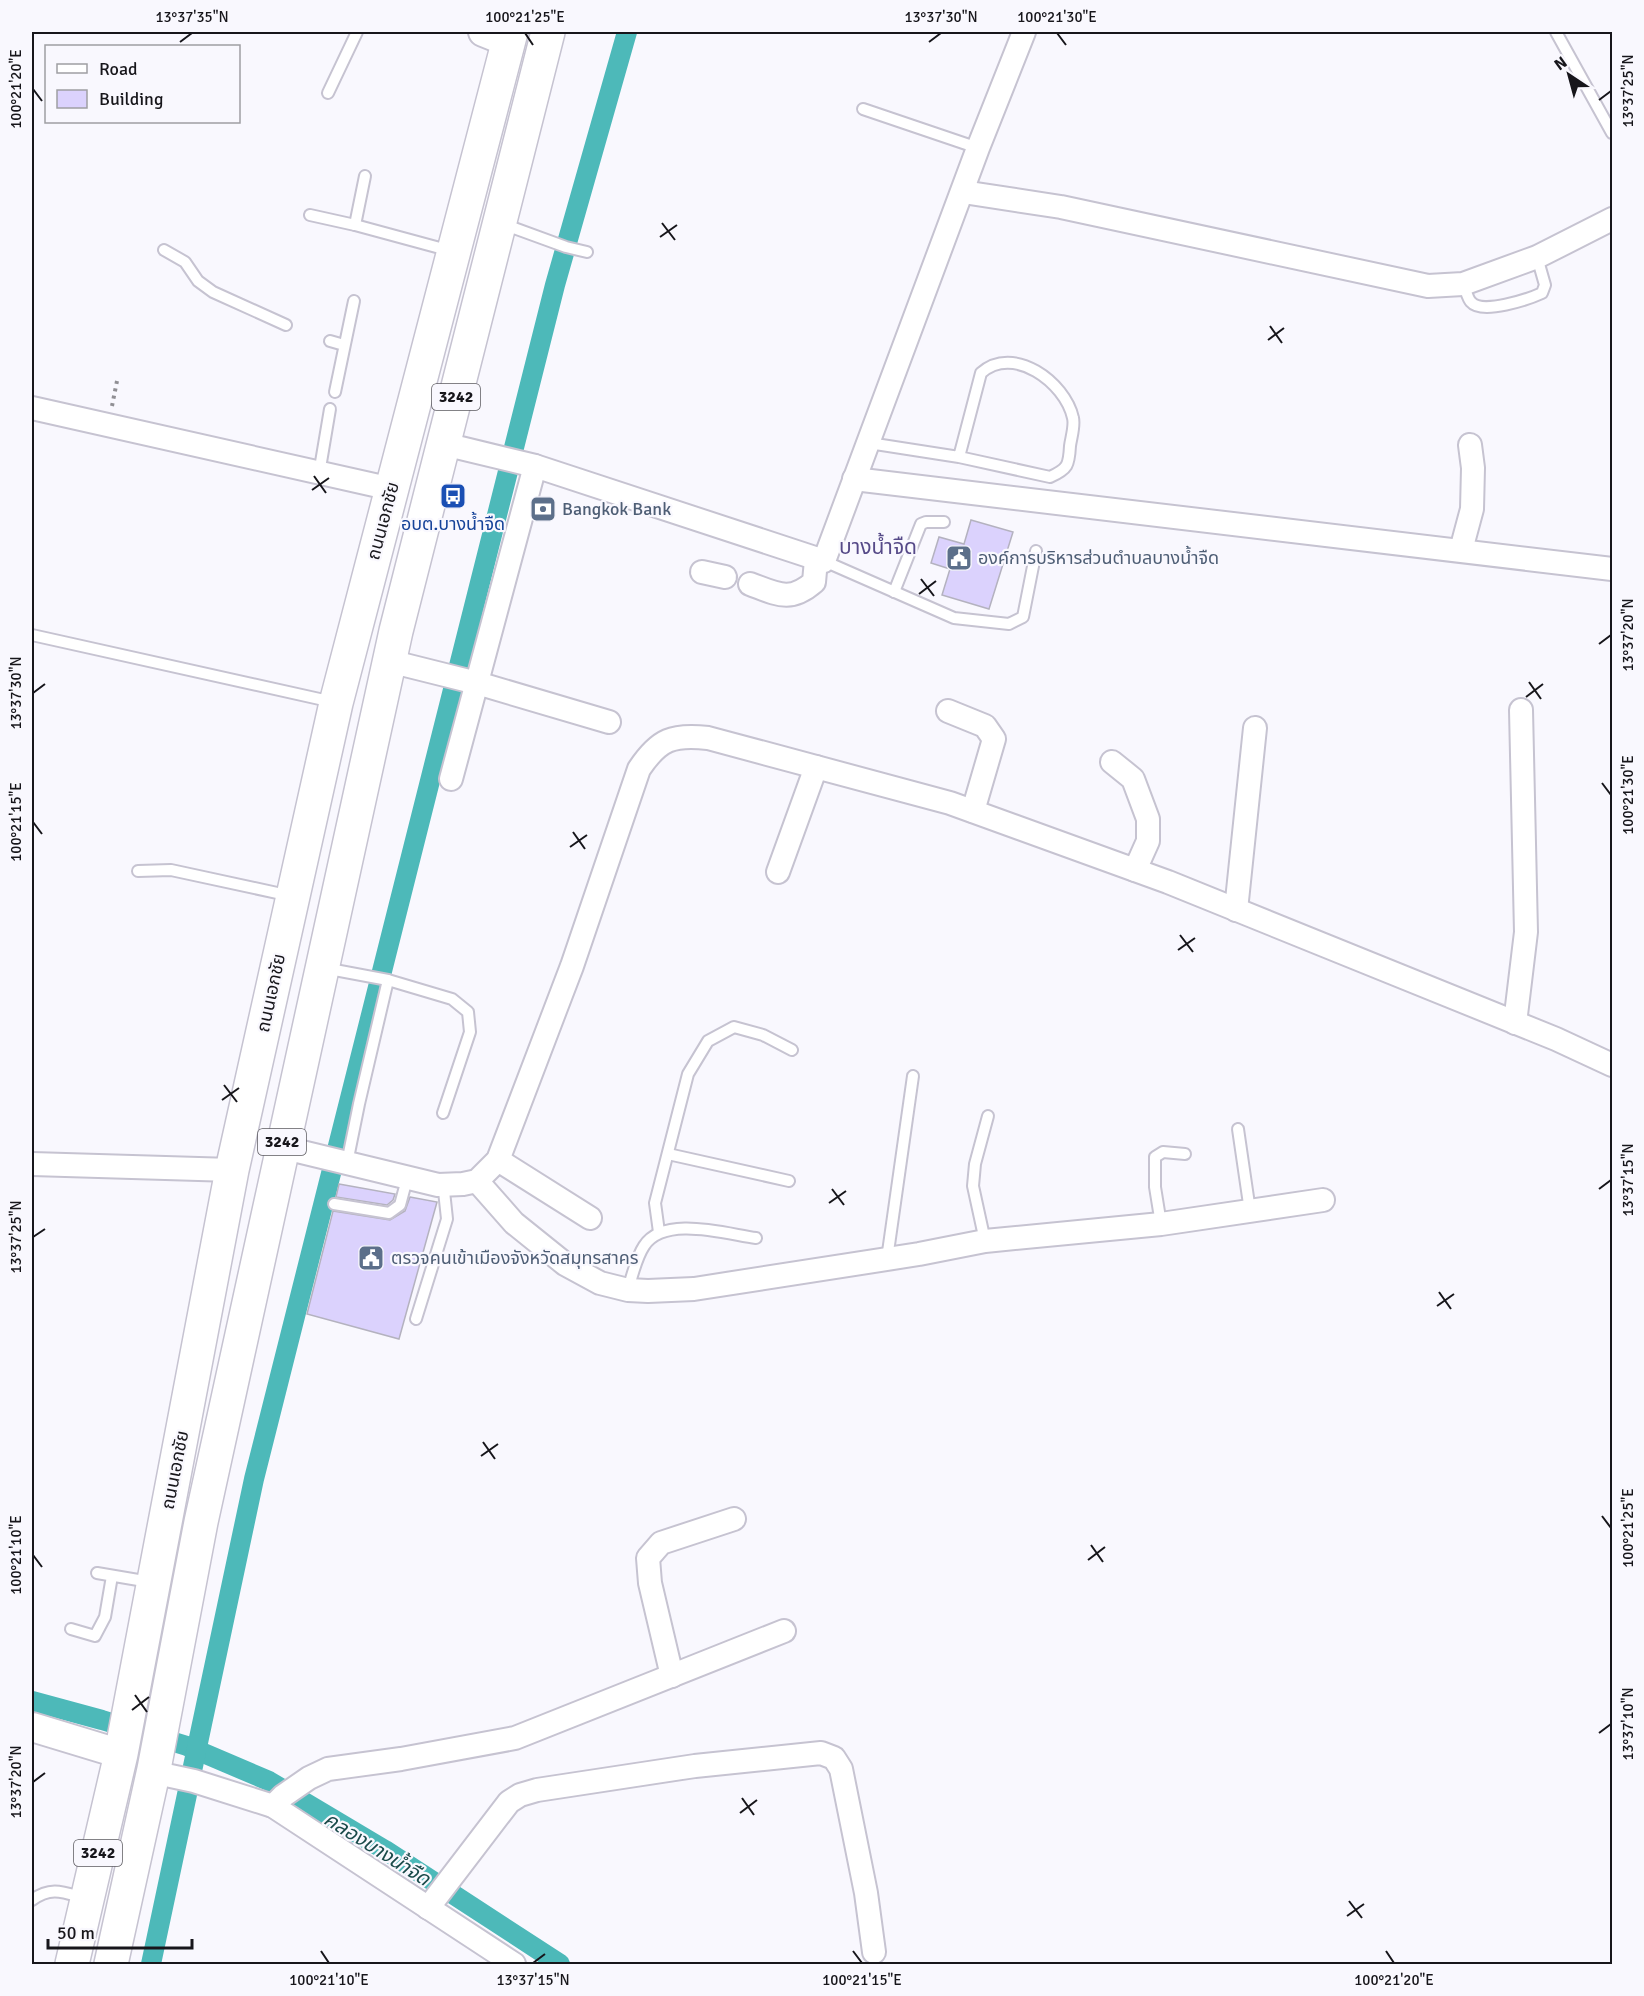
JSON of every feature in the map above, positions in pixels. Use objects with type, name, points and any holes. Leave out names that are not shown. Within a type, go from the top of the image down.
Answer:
[{"type":"main road","name":"ถนนเอกชัย","points":[[111,1965],[159,1764],[168,1686],[201,1522],[291,1149],[322,967],[389,661],[548,32]]},
{"type":"main road","name":"ถนนเอกชัย","points":[[72,1965],[123,1747],[232,1170],[292,897],[336,703],[454,252],[500,35]]},
{"type":"main road","points":[[325,752],[367,763]]},
{"type":"street","points":[[750,585],[781,595],[801,593],[814,582],[820,560],[869,443],[978,148],[1024,32]]},
{"type":"street","points":[[963,192],[1061,207],[1428,286],[1464,284],[1538,257],[1612,219]]},
{"type":"street","points":[[32,408],[392,489]]},
{"type":"street","points":[[444,444],[529,465],[820,560]]},
{"type":"street","points":[[1461,550],[1472,509],[1473,468],[1470,445]]},
{"type":"street","points":[[452,779],[472,682],[529,465]]},
{"type":"street","points":[[854,478],[1612,569]]},
{"type":"street","points":[[702,573],[725,578]]},
{"type":"street","points":[[389,661],[472,682],[609,722]]},
{"type":"street","points":[[1515,1023],[1526,932],[1521,710]]},
{"type":"street","points":[[948,711],[985,726],[994,739],[973,812]]},
{"type":"street","points":[[1236,910],[1255,728]]},
{"type":"street","points":[[291,1149],[438,1185],[477,1181],[498,1160],[572,966],[639,769],[649,754],[674,738],[687,736],[708,738],[950,803],[1135,870],[1515,1023],[1612,1065]]},
{"type":"street","points":[[1112,762],[1133,779],[1148,819],[1148,841],[1135,870]]},
{"type":"street","points":[[778,872],[816,767]]},
{"type":"street","points":[[498,1160],[590,1218]]},
{"type":"street","points":[[32,1164],[232,1170]]},
{"type":"street","points":[[477,1181],[514,1223],[565,1264],[600,1283],[628,1290],[648,1291],[693,1289],[887,1260],[985,1241],[1161,1224],[1323,1200]]},
{"type":"street","points":[[672,1676],[650,1583],[648,1558],[661,1543],[734,1519]]},
{"type":"street","points":[[278,1801],[309,1778],[328,1770],[515,1738],[784,1631]]},
{"type":"street","points":[[32,1727],[123,1747]]},
{"type":"street","points":[[431,1904],[508,1802],[520,1795],[537,1790],[695,1766],[821,1753],[834,1758],[841,1769],[866,1893],[874,1952]]},
{"type":"street","points":[[159,1764],[194,1781],[278,1801],[431,1904],[514,1965]]},
{"type":"lane","points":[[328,93],[357,32]]},
{"type":"lane","points":[[1556,32],[1612,133]]},
{"type":"lane","points":[[863,109],[978,148]]},
{"type":"lane","points":[[355,225],[365,176]]},
{"type":"lane","points":[[309,215],[454,252]]},
{"type":"lane","points":[[500,223],[587,252]]},
{"type":"lane","points":[[165,250],[185,262],[198,281],[213,292],[286,325]]},
{"type":"lane","points":[[1464,284],[1470,301],[1477,306],[1487,307],[1528,300],[1542,292],[1545,285],[1538,257]]},
{"type":"lane","points":[[335,393],[354,301]]},
{"type":"lane","points":[[330,341],[344,345]]},
{"type":"lane","points":[[869,443],[959,457],[1050,477],[1061,472],[1069,464],[1073,419],[1053,383],[1036,369],[1007,363],[990,365],[981,373],[959,457]]},
{"type":"lane","points":[[319,474],[330,409]]},
{"type":"lane","points":[[894,592],[921,524],[944,522]]},
{"type":"lane","points":[[820,560],[954,618],[1009,624],[1023,617],[1036,551]]},
{"type":"lane","points":[[32,634],[336,703]]},
{"type":"lane","points":[[138,871],[171,870],[292,897]]},
{"type":"lane","points":[[322,967],[383,979],[452,999],[468,1012],[470,1032],[443,1113]]},
{"type":"lane","points":[[337,1161],[359,1104],[383,979]]},
{"type":"lane","points":[[658,1232],[655,1203],[688,1074],[708,1041],[734,1027],[762,1035],[792,1050]]},
{"type":"lane","points":[[887,1260],[913,1076]]},
{"type":"lane","points":[[985,1241],[973,1186],[975,1164],[988,1116]]},
{"type":"lane","points":[[1238,1129],[1250,1211]]},
{"type":"lane","points":[[1161,1224],[1155,1187],[1155,1157],[1163,1152],[1185,1154]]},
{"type":"lane","points":[[668,1154],[789,1181]]},
{"type":"lane","points":[[334,1204],[389,1213],[400,1205],[407,1179]]},
{"type":"lane","points":[[416,1319],[447,1219],[444,1191],[438,1185]]},
{"type":"lane","points":[[628,1290],[644,1245],[658,1232],[689,1228],[756,1238]]},
{"type":"lane","points":[[97,1573],[154,1582]]},
{"type":"lane","points":[[71,1629],[94,1636],[105,1617],[112,1576]]},
{"type":"lane","points":[[32,1900],[43,1892],[63,1892],[87,1899]]},
{"type":"building","points":[[971,520],[1013,532],[989,609],[942,595],[950,569],[931,563],[939,537],[964,544]]},
{"type":"building","points":[[339,1184],[395,1194],[393,1200],[387,1205],[336,1197]]},
{"type":"building","name":"ตรวจคนเข้าเมืองจังหวัดสมุทรสาคร","points":[[410,1197],[437,1202],[399,1339],[307,1314],[333,1211],[390,1220],[405,1211]]},
{"type":"waterway","points":[[151,1964],[254,1479],[555,285],[627,32]]},
{"type":"waterway","name":"คลองบางน้ำจืด","points":[[32,1701],[187,1746],[269,1781],[385,1850],[560,1964]]},
{"type":"place","name":"อบต.บางน้ำจืด","points":[[453,496]]},
{"type":"place","name":"Bangkok Bank","points":[[543,509]]},
{"type":"place","name":"องค์การบริหารส่วนตำบลบางน้ำจืด","points":[[959,558]]},
{"type":"place","name":"ตรวจคนเข้าเมืองจังหวัดสมุทรสาคร","points":[[371,1258]]},
{"type":"district","name":"บางน้ำจืด","points":[[878,547]]}]
